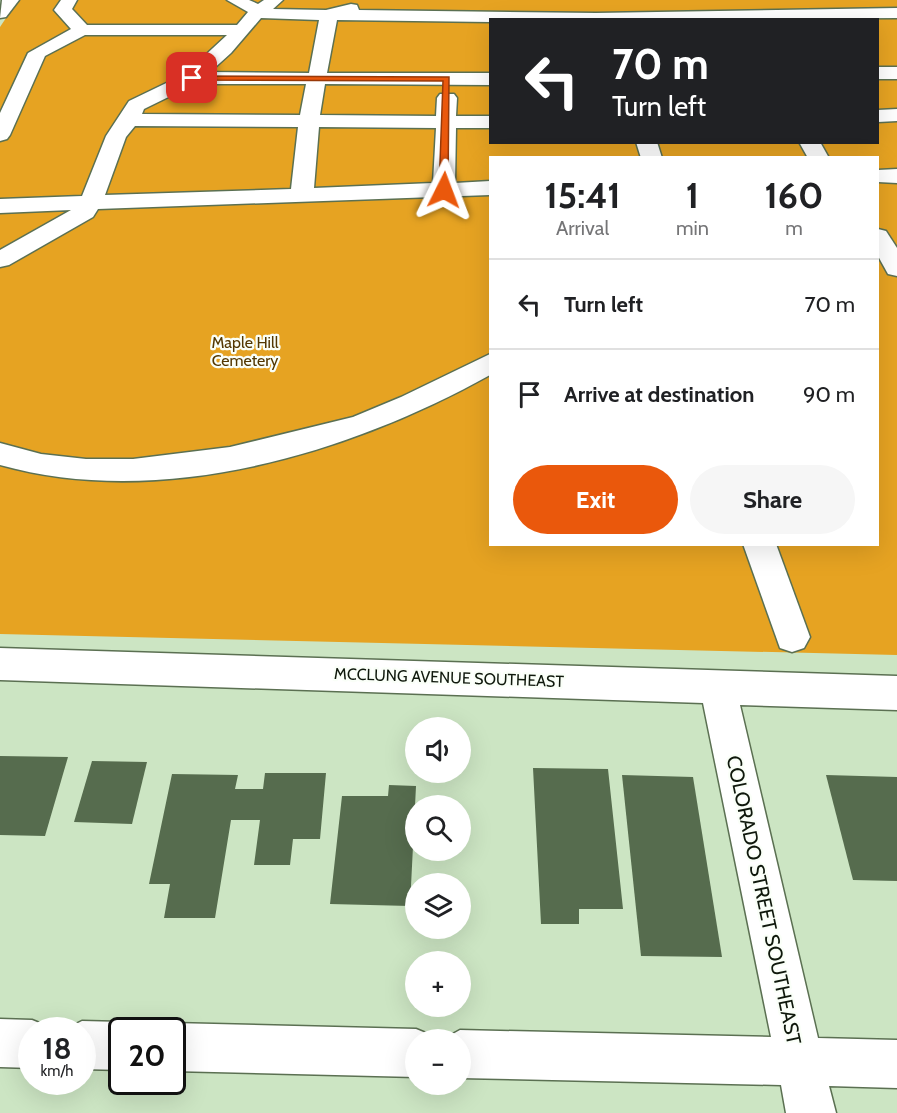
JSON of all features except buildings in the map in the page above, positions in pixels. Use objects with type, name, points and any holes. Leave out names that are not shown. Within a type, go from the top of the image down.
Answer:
[{"type":"street","points":[[0,13],[11,0]]},
{"type":"street","points":[[69,0],[63,10],[82,30]]},
{"type":"street","points":[[235,0],[267,14],[730,18],[897,13]]},
{"type":"street","points":[[0,260],[85,212],[91,203],[116,136],[129,120],[136,105],[192,78],[242,30],[259,10],[277,0]]},
{"type":"street","points":[[329,14],[384,0]]},
{"type":"street","points":[[585,15],[588,0]]},
{"type":"street","points":[[719,0],[730,18]]},
{"type":"street","points":[[874,13],[878,18]]},
{"type":"street","points":[[302,195],[309,121],[329,14]]},
{"type":"street","points":[[879,19],[889,30]]},
{"type":"street","points":[[0,135],[37,53],[82,30],[242,30]]},
{"type":"street","points":[[879,73],[897,73]]},
{"type":"street","points":[[192,78],[489,79]]},
{"type":"street","points":[[444,190],[447,79]]},
{"type":"street","points":[[879,116],[897,115]]},
{"type":"street","points":[[129,120],[489,122]]},
{"type":"street","points":[[879,176],[897,176]]},
{"type":"street","points":[[0,206],[489,188]]},
{"type":"street","points":[[879,238],[897,269]]},
{"type":"street","points":[[0,454],[20,462],[100,472],[174,466],[254,453],[364,423],[455,383],[489,364]]},
{"type":"street","points":[[760,546],[792,638]]},
{"type":"street","name":"MCCLUNG AVENUE SOUTHEAST","points":[[0,664],[897,693]]},
{"type":"street","name":"COLORADO STREET SOUTHEAST","points":[[718,687],[811,1113]]},
{"type":"street","points":[[0,1043],[18,1044]]},
{"type":"street","points":[[186,1047],[405,1053]]},
{"type":"street","points":[[471,1054],[897,1064]]},
{"type":"green space","name":"Maple Hill Cemetery","points":[[18,0],[897,0],[897,655],[0,634],[0,27]]},
{"type":"route","points":[[192,78],[447,79],[444,190]]}]
